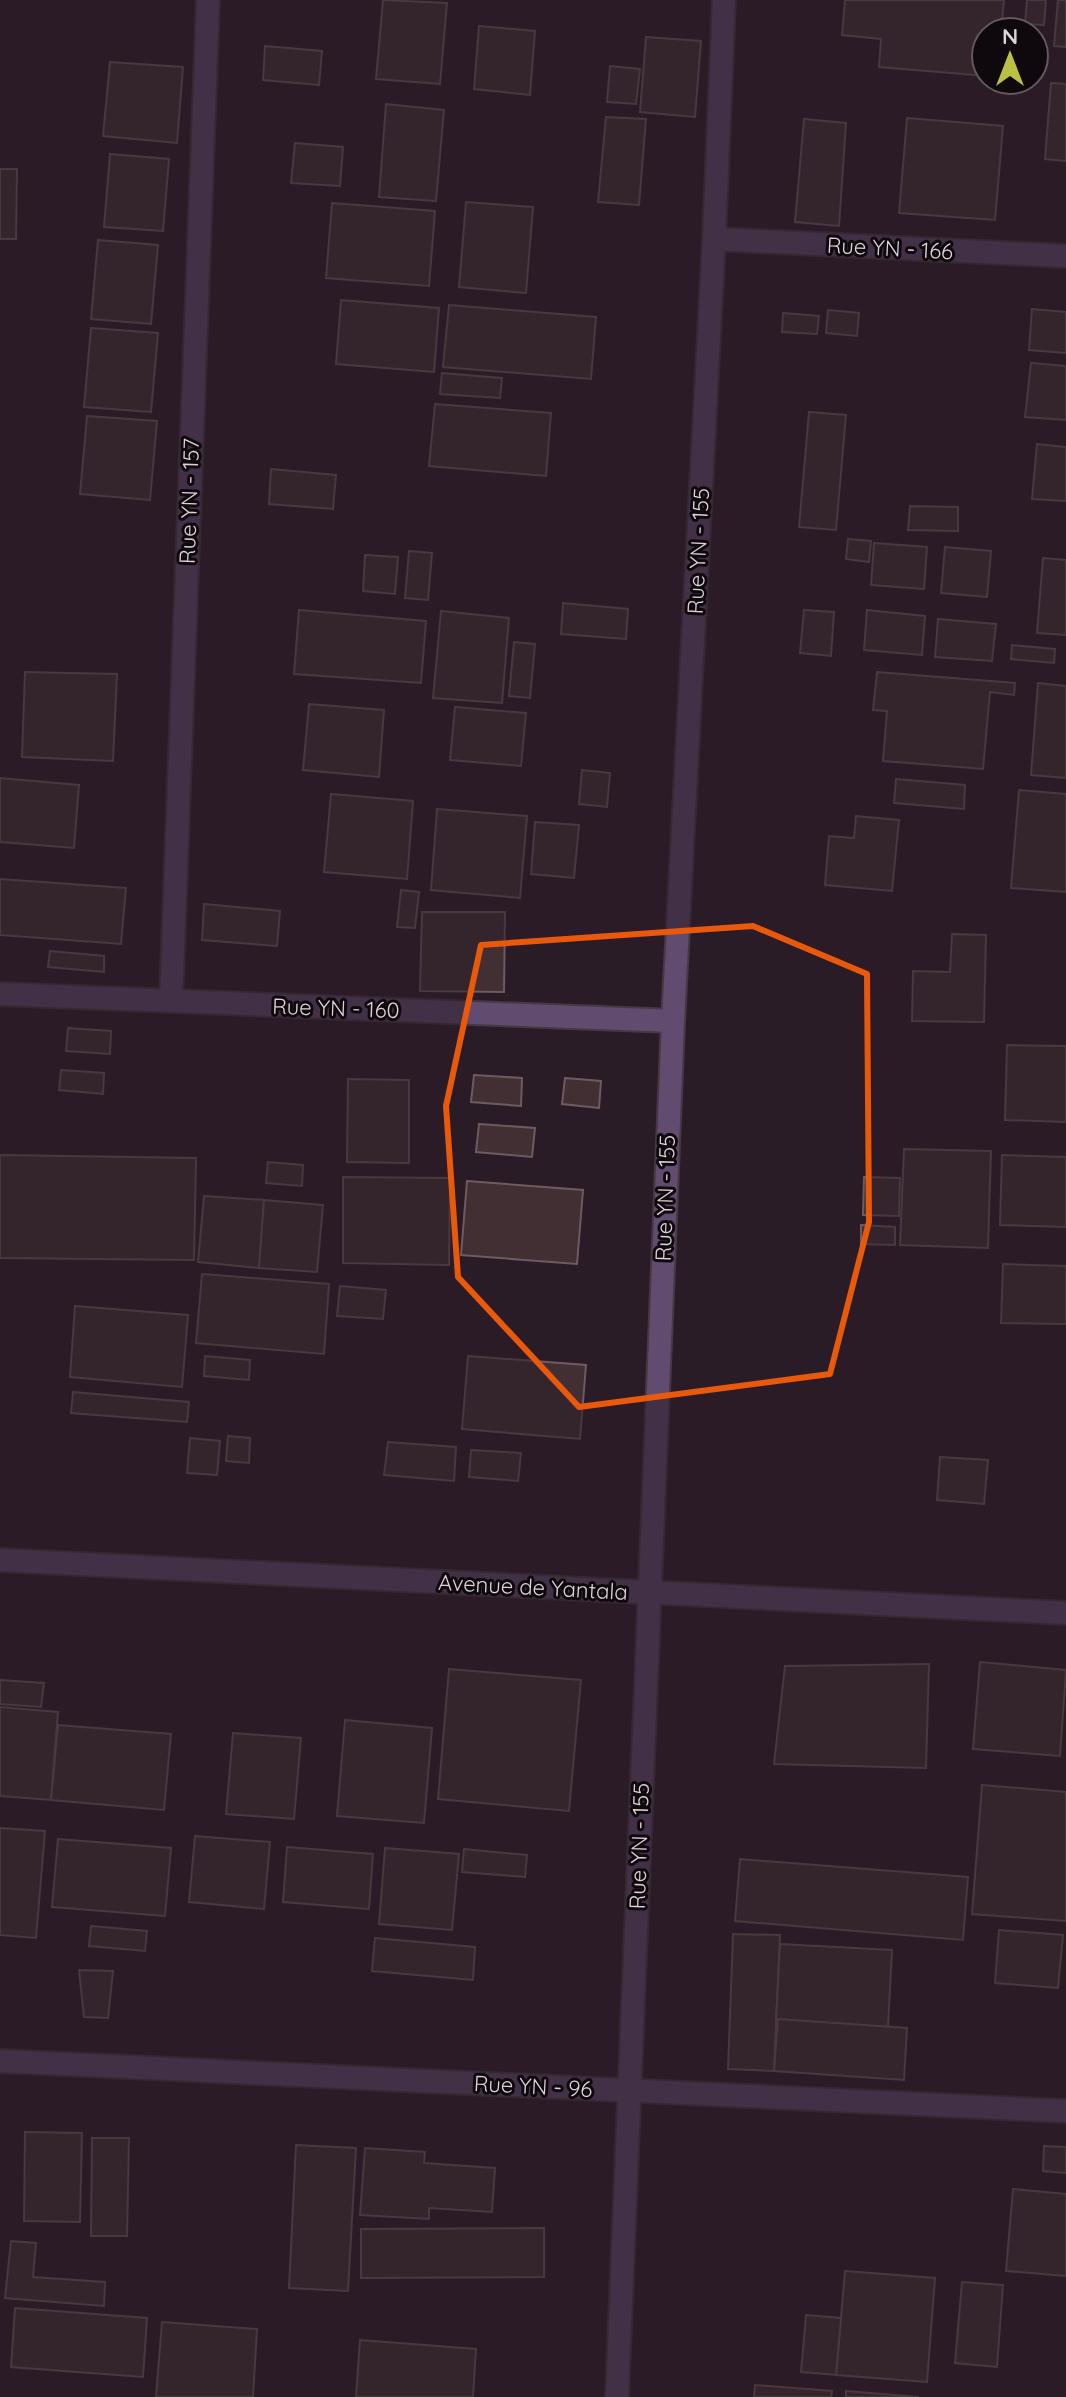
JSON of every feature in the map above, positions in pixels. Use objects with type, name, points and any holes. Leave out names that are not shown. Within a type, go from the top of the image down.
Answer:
[{"type":"street","name":"Rue YN - 157","points":[[171,1001],[208,0]]},
{"type":"street","name":"Rue YN - 155","points":[[617,2397],[673,1021],[724,0]]},
{"type":"street","name":"Rue YN - 166","points":[[714,239],[1066,256]]},
{"type":"street","name":"Rue YN - 160","points":[[0,994],[673,1021]]},
{"type":"street","name":"Avenue de Yantala","points":[[0,1560],[1066,1613]]},
{"type":"street","name":"Rue YN - 96","points":[[0,2061],[1066,2111]]},
{"type":"highlighted area","points":[[753,926],[867,974],[869,1222],[830,1374],[579,1407],[458,1277],[446,1106],[481,945]]},
{"type":"building","points":[[383,0],[447,3],[440,84],[376,79]]},
{"type":"building","points":[[845,0],[1004,0],[1002,16],[970,16],[970,75],[879,67],[881,39],[842,35]]},
{"type":"building","points":[[1027,0],[1046,0],[1045,16],[1026,16]]},
{"type":"building","points":[[1058,0],[1066,0],[1066,47],[1054,46]]},
{"type":"building","points":[[479,26],[535,31],[530,95],[474,89]]},
{"type":"building","points":[[646,37],[701,41],[695,117],[640,112]]},
{"type":"building","points":[[265,46],[322,51],[319,85],[263,80]]},
{"type":"building","points":[[110,62],[183,67],[177,143],[103,136]]},
{"type":"building","points":[[610,66],[640,69],[636,104],[607,102]]},
{"type":"building","points":[[1051,83],[1066,84],[1066,161],[1045,159]]},
{"type":"building","points":[[386,104],[444,110],[436,201],[379,197]]},
{"type":"building","points":[[606,117],[646,119],[639,205],[598,202]]},
{"type":"building","points":[[907,118],[1003,126],[995,220],[899,213]]},
{"type":"building","points":[[804,119],[846,123],[839,226],[795,222]]},
{"type":"building","points":[[295,143],[343,147],[340,186],[291,183]]},
{"type":"building","points":[[110,154],[169,159],[163,231],[104,227]]},
{"type":"building","points":[[0,169],[17,169],[16,239],[0,239]]},
{"type":"building","points":[[466,202],[533,207],[526,293],[459,287]]},
{"type":"building","points":[[332,203],[435,211],[429,286],[326,278]]},
{"type":"building","points":[[98,240],[158,245],[151,324],[91,319]]},
{"type":"building","points":[[341,300],[439,308],[434,372],[336,364]]},
{"type":"building","points":[[449,305],[596,317],[591,379],[443,367]]},
{"type":"building","points":[[1032,309],[1066,312],[1066,353],[1029,350]]},
{"type":"building","points":[[828,310],[859,313],[857,336],[826,333]]},
{"type":"building","points":[[783,313],[819,316],[817,334],[782,332]]},
{"type":"building","points":[[91,328],[158,333],[151,412],[84,407]]},
{"type":"building","points":[[1031,363],[1066,366],[1066,420],[1025,417]]},
{"type":"building","points":[[442,373],[502,378],[500,398],[440,394]]},
{"type":"building","points":[[435,404],[551,413],[546,476],[429,466]]},
{"type":"building","points":[[809,412],[846,415],[836,530],[799,527]]},
{"type":"building","points":[[87,416],[157,421],[150,500],[80,494]]},
{"type":"building","points":[[1037,444],[1066,447],[1066,501],[1032,499]]},
{"type":"building","points":[[271,469],[336,475],[333,509],[269,504]]},
{"type":"building","points":[[910,506],[958,507],[958,531],[908,530]]},
{"type":"building","points":[[848,539],[871,541],[869,562],[846,559]]},
{"type":"building","points":[[874,543],[927,547],[924,589],[871,585]]},
{"type":"building","points":[[945,547],[991,551],[987,597],[941,593]]},
{"type":"building","points":[[409,551],[432,553],[428,600],[405,598]]},
{"type":"building","points":[[365,555],[398,557],[395,594],[363,591]]},
{"type":"building","points":[[1043,558],[1066,560],[1066,635],[1037,633]]},
{"type":"building","points":[[563,603],[628,609],[626,639],[561,634]]},
{"type":"building","points":[[299,610],[426,621],[421,683],[294,674]]},
{"type":"building","points":[[804,610],[834,612],[831,656],[800,653]]},
{"type":"building","points":[[867,610],[925,616],[922,655],[864,650]]},
{"type":"building","points":[[441,611],[509,618],[502,703],[433,698]]},
{"type":"building","points":[[938,619],[996,624],[992,661],[935,657]]},
{"type":"building","points":[[514,642],[535,644],[530,698],[509,696]]},
{"type":"building","points":[[1012,645],[1055,649],[1054,663],[1011,659]]},
{"type":"building","points":[[25,672],[117,674],[113,761],[22,757]]},
{"type":"building","points":[[877,672],[1015,683],[1014,695],[990,692],[983,769],[883,761],[887,711],[873,710]]},
{"type":"building","points":[[1038,683],[1066,686],[1066,778],[1031,775]]},
{"type":"building","points":[[309,704],[384,710],[379,777],[303,770]]},
{"type":"building","points":[[455,707],[526,713],[521,766],[450,760]]},
{"type":"building","points":[[582,770],[610,773],[607,807],[579,804]]},
{"type":"building","points":[[0,778],[79,785],[74,848],[0,842]]},
{"type":"building","points":[[896,779],[965,785],[964,809],[894,803]]},
{"type":"building","points":[[1019,790],[1066,794],[1066,892],[1011,888]]},
{"type":"building","points":[[331,794],[413,801],[407,879],[324,872]]},
{"type":"building","points":[[437,809],[527,816],[520,898],[431,890]]},
{"type":"building","points":[[856,816],[899,820],[892,891],[825,885],[829,836],[854,838]]},
{"type":"building","points":[[535,822],[579,825],[574,878],[531,874]]},
{"type":"building","points":[[0,879],[126,888],[121,944],[0,935]]},
{"type":"building","points":[[401,890],[419,892],[415,928],[397,927]]},
{"type":"building","points":[[204,904],[280,911],[277,946],[202,940]]},
{"type":"building","points":[[422,912],[505,912],[504,992],[420,991]]},
{"type":"building","points":[[952,934],[986,935],[984,1022],[912,1021],[913,971],[950,972]]},
{"type":"building","points":[[50,951],[104,956],[104,972],[48,967]]},
{"type":"building","points":[[68,1028],[111,1031],[110,1054],[66,1051]]},
{"type":"building","points":[[1007,1045],[1066,1046],[1066,1122],[1005,1120]]},
{"type":"building","points":[[61,1070],[104,1073],[103,1094],[59,1090]]},
{"type":"building","points":[[474,1075],[522,1078],[521,1106],[471,1102]]},
{"type":"building","points":[[565,1078],[601,1081],[599,1108],[562,1104]]},
{"type":"building","points":[[348,1079],[409,1080],[409,1163],[347,1162]]},
{"type":"building","points":[[479,1124],[535,1128],[532,1157],[476,1152]]},
{"type":"building","points":[[904,1149],[991,1151],[988,1248],[900,1245]]},
{"type":"building","points":[[0,1155],[196,1158],[194,1260],[0,1258]]},
{"type":"building","points":[[1002,1155],[1066,1157],[1066,1227],[1000,1225]]},
{"type":"building","points":[[268,1162],[303,1165],[302,1186],[266,1183]]},
{"type":"building","points":[[343,1177],[450,1178],[449,1265],[343,1263]]},
{"type":"building","points":[[864,1177],[900,1178],[899,1216],[863,1215]]},
{"type":"building","points":[[467,1181],[583,1190],[577,1264],[461,1255]]},
{"type":"building","points":[[204,1196],[264,1200],[259,1268],[198,1262]]},
{"type":"building","points":[[264,1200],[323,1205],[317,1272],[259,1268]]},
{"type":"building","points":[[861,1225],[895,1227],[895,1245],[861,1244]]},
{"type":"building","points":[[1003,1264],[1066,1266],[1066,1324],[1001,1323]]},
{"type":"building","points":[[202,1274],[329,1284],[324,1354],[196,1343]]},
{"type":"building","points":[[340,1286],[386,1290],[383,1319],[337,1316]]},
{"type":"building","points":[[75,1306],[188,1315],[182,1387],[70,1377]]},
{"type":"building","points":[[205,1356],[250,1360],[249,1380],[204,1376]]},
{"type":"building","points":[[468,1356],[586,1365],[580,1439],[462,1429]]},
{"type":"building","points":[[73,1392],[189,1402],[187,1422],[71,1413]]},
{"type":"building","points":[[228,1436],[250,1438],[249,1463],[226,1461]]},
{"type":"building","points":[[190,1438],[220,1441],[217,1475],[187,1473]]},
{"type":"building","points":[[388,1442],[456,1447],[454,1481],[384,1475]]},
{"type":"building","points":[[471,1450],[521,1453],[518,1481],[469,1477]]},
{"type":"building","points":[[940,1457],[988,1460],[984,1504],[937,1500]]},
{"type":"building","points":[[980,1662],[1066,1670],[1060,1756],[973,1749]]},
{"type":"building","points":[[929,1664],[926,1768],[774,1764],[785,1666]]},
{"type":"building","points":[[449,1669],[581,1680],[569,1811],[438,1799]]},
{"type":"building","points":[[0,1680],[44,1683],[41,1707],[0,1704]]},
{"type":"building","points":[[0,1707],[58,1712],[51,1800],[0,1796]]},
{"type":"building","points":[[345,1720],[432,1728],[424,1823],[337,1816]]},
{"type":"building","points":[[58,1725],[171,1734],[164,1810],[51,1800]]},
{"type":"building","points":[[233,1733],[301,1738],[294,1819],[226,1814]]},
{"type":"building","points":[[982,1785],[1066,1792],[1066,1921],[972,1914]]},
{"type":"building","points":[[0,1828],[45,1831],[36,1938],[0,1935]]},
{"type":"building","points":[[195,1836],[270,1842],[264,1909],[189,1902]]},
{"type":"building","points":[[58,1839],[171,1848],[165,1916],[52,1907]]},
{"type":"building","points":[[287,1847],[373,1854],[369,1909],[283,1902]]},
{"type":"building","points":[[385,1848],[459,1854],[452,1930],[379,1924]]},
{"type":"building","points":[[464,1849],[527,1855],[525,1877],[462,1872]]},
{"type":"building","points":[[740,1859],[968,1877],[963,1940],[735,1921]]},
{"type":"building","points":[[91,1926],[147,1931],[145,1951],[89,1946]]},
{"type":"building","points":[[999,1930],[1063,1935],[1058,1988],[995,1983]]},
{"type":"building","points":[[733,1934],[780,1935],[774,2071],[728,2069]]},
{"type":"building","points":[[375,1938],[475,1947],[473,1980],[372,1971]]},
{"type":"building","points":[[780,1944],[892,1950],[888,2027],[776,2021]]},
{"type":"building","points":[[79,1970],[113,1971],[108,2018],[84,2017]]},
{"type":"building","points":[[778,2019],[907,2028],[904,2080],[774,2071]]},
{"type":"building","points":[[25,2132],[82,2133],[80,2222],[24,2221]]},
{"type":"building","points":[[92,2138],[129,2138],[127,2236],[91,2236]]},
{"type":"building","points":[[296,2145],[356,2148],[348,2291],[289,2288]]},
{"type":"building","points":[[1044,2146],[1066,2147],[1066,2173],[1043,2171]]},
{"type":"building","points":[[365,2148],[425,2152],[424,2163],[495,2168],[492,2212],[429,2208],[429,2219],[360,2215]]},
{"type":"building","points":[[1013,2189],[1066,2194],[1066,2276],[1006,2271]]},
{"type":"building","points":[[544,2228],[544,2277],[361,2278],[361,2229]]},
{"type":"building","points":[[11,2241],[36,2243],[33,2277],[105,2282],[104,2306],[5,2298]]},
{"type":"building","points":[[845,2271],[935,2278],[927,2382],[836,2375]]},
{"type":"building","points":[[962,2282],[1003,2285],[997,2367],[955,2363]]},
{"type":"building","points":[[15,2308],[147,2318],[143,2377],[11,2367]]},
{"type":"building","points":[[806,2315],[841,2318],[836,2375],[801,2372]]},
{"type":"building","points":[[162,2322],[257,2329],[253,2397],[156,2397]]},
{"type":"building","points":[[360,2340],[476,2349],[473,2397],[356,2397]]},
{"type":"building","points":[[755,2385],[832,2391],[831,2397],[754,2397]]},
{"type":"building","points":[[846,2391],[919,2397],[846,2397]]}]
